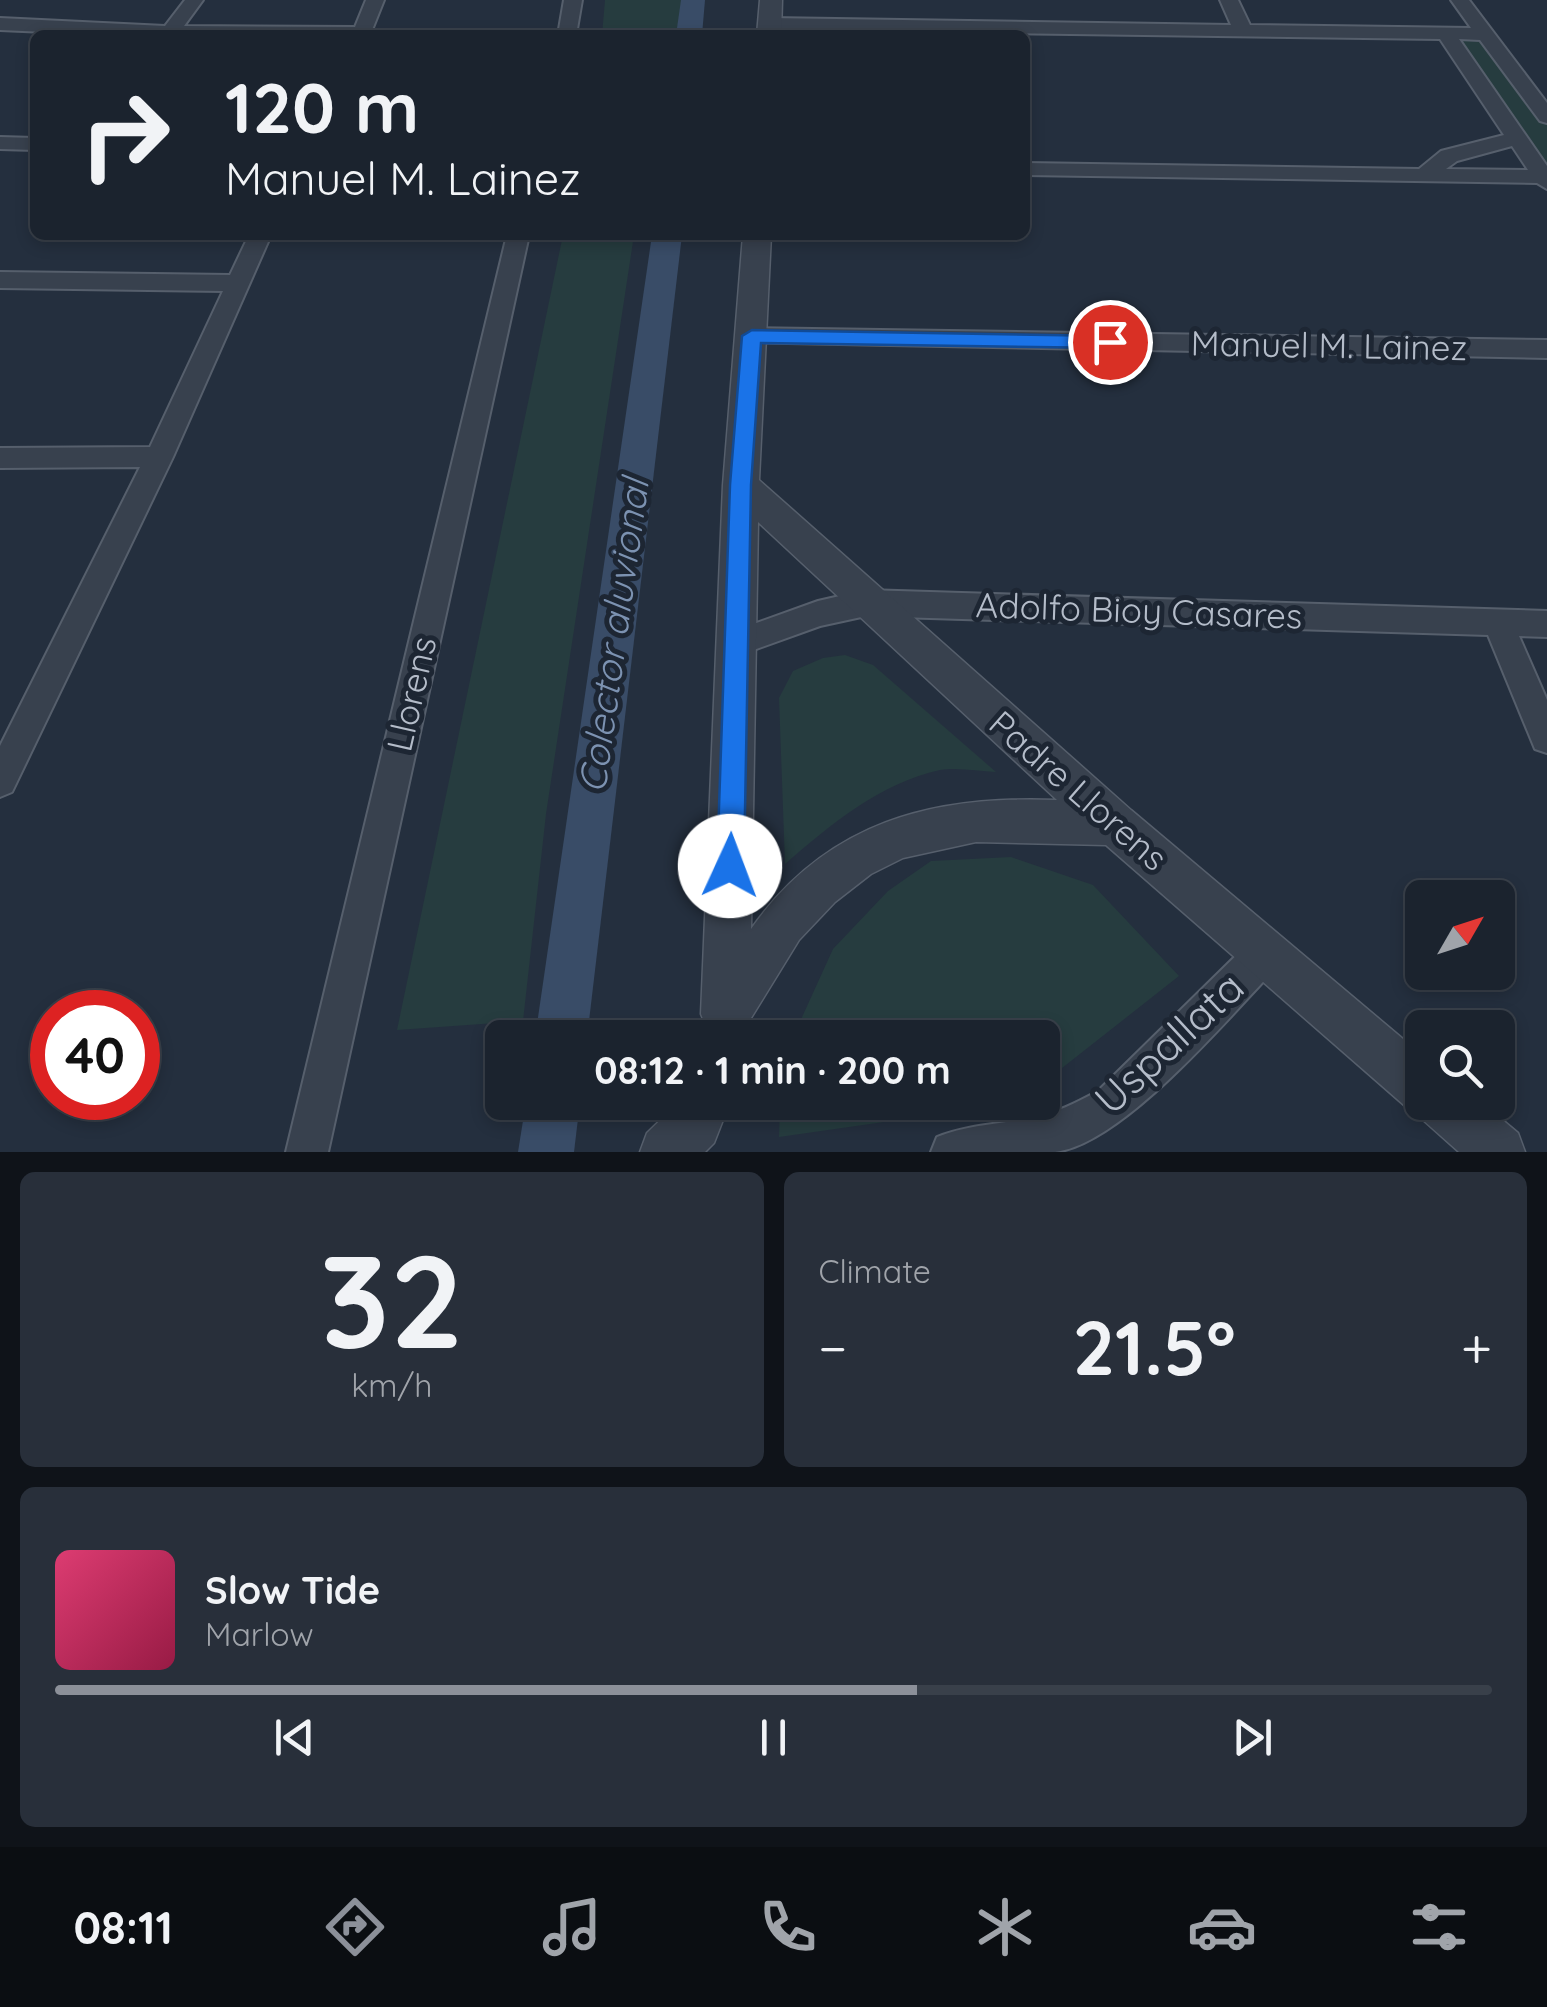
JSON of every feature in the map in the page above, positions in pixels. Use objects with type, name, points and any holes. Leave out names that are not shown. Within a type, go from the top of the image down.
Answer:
[{"type":"street","points":[[172,30],[194,0]]},
{"type":"street","points":[[363,30],[376,0]]},
{"type":"street","points":[[568,30],[573,0]]},
{"type":"street","points":[[1230,0],[1244,32]]},
{"type":"street","points":[[1460,0],[1538,96],[1547,117]]},
{"type":"street","points":[[770,20],[1485,34]]},
{"type":"street","points":[[0,24],[128,30]]},
{"type":"street","points":[[1448,35],[1546,179]]},
{"type":"street","points":[[1488,96],[1538,96]]},
{"type":"street","points":[[1422,177],[1450,156],[1517,138]]},
{"type":"street","points":[[0,144],[30,144]]},
{"type":"street","points":[[1030,169],[1546,179]]},
{"type":"street","points":[[0,780],[12,732],[159,457],[257,240]]},
{"type":"street","name":"Llorens","points":[[307,1152],[517,240]]},
{"type":"street","points":[[723,1020],[741,485],[757,240]]},
{"type":"street","points":[[0,280],[235,283]]},
{"type":"street","name":"Manuel M. Lainez","points":[[752,336],[1547,349]]},
{"type":"street","points":[[0,458],[159,457]]},
{"type":"street","name":"Padre Llorens","points":[[741,485],[1115,825],[1405,1072]]},
{"type":"street","name":"Adolfo Bioy Casares","points":[[737,643],[818,614],[866,602],[1547,624]]},
{"type":"street","points":[[1498,622],[1547,738]]},
{"type":"street","points":[[727,1020],[782,926],[824,881],[874,846],[927,827],[988,820],[1045,819],[1115,825]]},
{"type":"street","name":"Uspallata","points":[[952,1152],[1035,1138],[1077,1126],[1112,1105],[1265,953]]},
{"type":"street","points":[[666,1152],[698,1120]]},
{"type":"street","points":[[1462,1120],[1499,1152]]},
{"type":"green space","points":[[605,0],[682,0],[679,30],[602,30]]},
{"type":"green space","points":[[1485,34],[1547,115],[1547,183],[1447,35]]},
{"type":"green space","points":[[562,240],[633,240],[546,814],[523,1020],[485,1020],[485,1024],[397,1030]]},
{"type":"green space","points":[[845,655],[873,665],[996,772],[940,770],[897,785],[838,821],[785,864],[779,698],[793,671],[823,658]]},
{"type":"green space","points":[[1011,857],[1093,885],[1179,976],[1060,1070],[1060,1020],[801,1020],[833,949],[888,891],[931,861]]},
{"type":"green space","points":[[779,1120],[898,1120],[779,1137]]},
{"type":"waterway","name":"Colector aluvional","points":[[690,30],[693,0]]},
{"type":"waterway","name":"Colector aluvional","points":[[563,1020],[666,240]]},
{"type":"waterway","name":"Colector aluvional","points":[[546,1152],[550,1120]]},
{"type":"route","points":[[730,866],[741,485],[752,336],[1110,342]]}]
